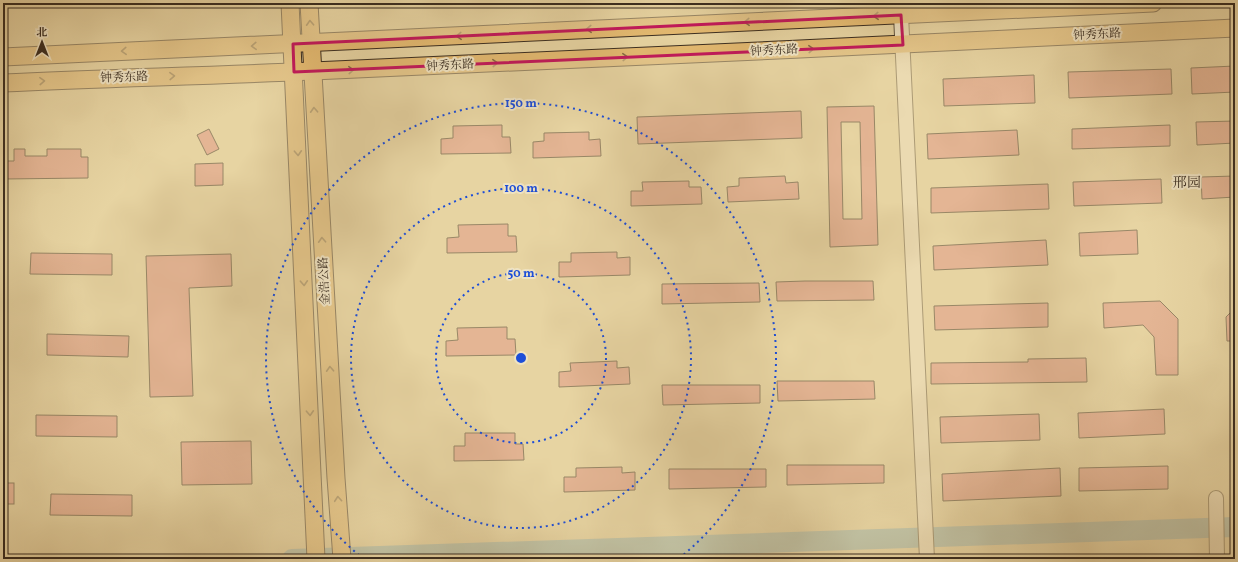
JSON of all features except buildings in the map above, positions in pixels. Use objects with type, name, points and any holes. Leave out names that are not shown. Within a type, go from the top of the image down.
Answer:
[{"type":"main road","points":[[290,3],[316,559]]},
{"type":"main road","name":"金浩公路","points":[[308,3],[342,559]]},
{"type":"main road","points":[[3,57],[1153,3]]},
{"type":"main road","name":"钟秀东路","points":[[3,83],[92,78],[294,72],[1235,28]]},
{"type":"street","points":[[901,14],[927,553]]},
{"type":"street","points":[[1216,502],[1217,559]]},
{"type":"highlighted area","points":[[901,15],[903,45],[294,72],[293,44]]},
{"type":"waterway","points":[[292,559],[1235,527]]},
{"type":"district","name":"邢园","points":[[1187,182]]}]
